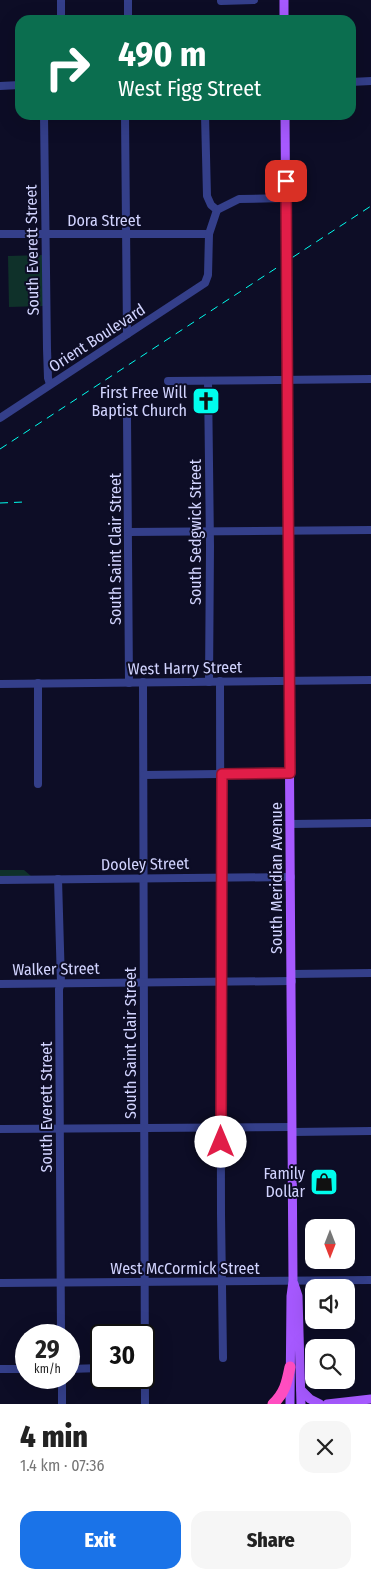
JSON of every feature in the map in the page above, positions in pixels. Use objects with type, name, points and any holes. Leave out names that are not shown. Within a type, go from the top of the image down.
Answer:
[{"type":"highway","points":[[273,1404],[286,1388],[290,1367]]},
{"type":"main road","points":[[284,0],[284,15]]},
{"type":"main road","name":"South Meridian Avenue","points":[[285,120],[292,977],[293,1281],[290,1296],[290,1404]]},
{"type":"main road","name":"South Meridian Avenue","points":[[293,1281],[298,1296],[301,1404]]},
{"type":"main road","points":[[301,1390],[310,1399],[320,1404]]},
{"type":"main road","points":[[327,1404],[371,1399]]},
{"type":"street","points":[[61,0],[61,15]]},
{"type":"street","points":[[128,0],[128,15]]},
{"type":"street","points":[[221,1],[254,0]]},
{"type":"street","points":[[356,82],[371,81]]},
{"type":"street","points":[[0,86],[15,85]]},
{"type":"street","name":"South Everett Street","points":[[44,120],[47,349],[50,384]]},
{"type":"street","points":[[125,120],[127,334]]},
{"type":"street","points":[[205,120],[207,196],[211,205],[217,210]]},
{"type":"street","points":[[208,234],[217,210],[239,198],[286,198]]},
{"type":"street","name":"Dora Street","points":[[0,234],[208,234]]},
{"type":"street","name":"Orient Boulevard","points":[[0,418],[205,283],[207,279],[208,234]]},
{"type":"street","points":[[168,381],[371,379]]},
{"type":"street","name":"South Sedgwick Street","points":[[208,381],[210,531],[209,682]]},
{"type":"street","name":"South Saint Clair Street","points":[[127,416],[129,683]]},
{"type":"street","points":[[128,532],[371,530]]},
{"type":"street","name":"West Harry Street","points":[[0,684],[371,680]]},
{"type":"street","points":[[220,681],[222,774],[220,981],[223,1358]]},
{"type":"street","name":"South Saint Clair Street","points":[[144,682],[144,1324]]},
{"type":"street","points":[[38,683],[38,784]]},
{"type":"street","points":[[144,775],[290,773]]},
{"type":"street","points":[[291,824],[371,823]]},
{"type":"street","name":"Dooley Street","points":[[0,880],[291,877]]},
{"type":"street","name":"South Everett Street","points":[[58,879],[61,983],[59,989],[61,1324]]},
{"type":"street","name":"Walker Street","points":[[0,984],[220,981],[371,973]]},
{"type":"street","points":[[0,1129],[221,1128],[371,1131]]},
{"type":"street","name":"West McCormick Street","points":[[0,1283],[371,1280]]},
{"type":"street","points":[[0,1369],[15,1369]]},
{"type":"street","points":[[62,1389],[62,1404]]},
{"type":"street","name":"South Saint Clair Street","points":[[145,1389],[145,1404]]},
{"type":"green space","points":[[43,255],[43,306],[9,307],[8,256]]},
{"type":"green space","points":[[0,870],[24,870],[31,876],[0,876]]},
{"type":"railway","points":[[0,449],[371,206]]},
{"type":"railway","points":[[0,503],[24,502]]},
{"type":"place","name":"First Free Will Baptist Church","points":[[206,401]]},
{"type":"place","name":"Family Dollar","points":[[324,1182]]},
{"type":"route","points":[[221,1142],[222,774],[290,773],[286,181]]}]
